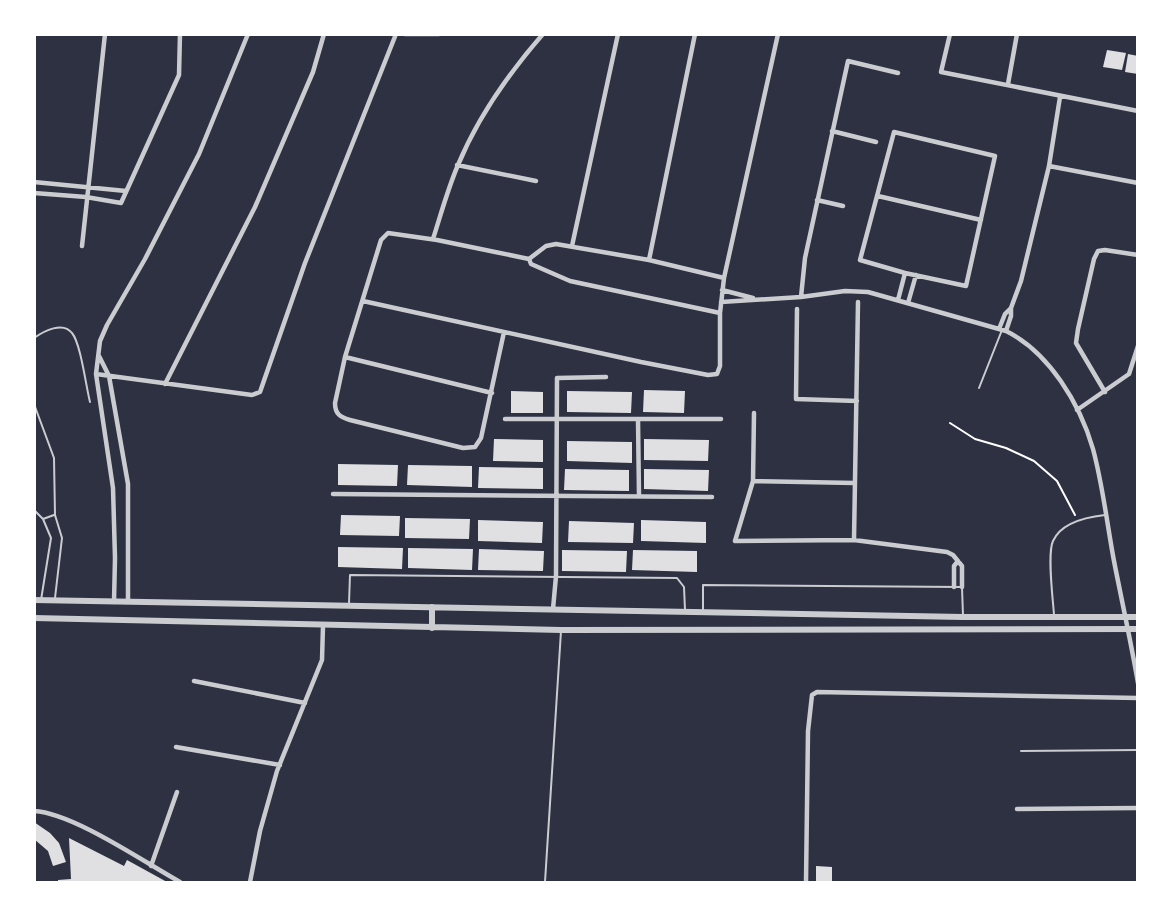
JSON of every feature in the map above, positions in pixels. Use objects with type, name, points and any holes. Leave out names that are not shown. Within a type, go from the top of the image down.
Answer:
[{"type":"street","points":[[82,246],[105,34]]},
{"type":"street","points":[[34,193],[86,197],[121,203],[179,75],[180,34]]},
{"type":"street","points":[[114,602],[113,488],[96,374],[100,341],[199,154],[248,34]]},
{"type":"street","points":[[165,384],[255,207],[313,72],[324,34]]},
{"type":"street","points":[[96,374],[252,395],[260,392],[305,263],[396,34]]},
{"type":"street","points":[[405,34],[439,34]]},
{"type":"street","points":[[433,239],[457,165],[477,126],[516,65],[543,34]]},
{"type":"street","points":[[572,246],[618,34]]},
{"type":"street","points":[[649,260],[695,34]]},
{"type":"street","points":[[363,301],[641,362],[717,374],[720,366],[720,313],[724,278],[778,34]]},
{"type":"street","points":[[950,34],[940,72],[1137,111]]},
{"type":"street","points":[[1008,84],[1017,34]]},
{"type":"street","points":[[801,297],[805,258],[848,61],[898,73]]},
{"type":"street","points":[[1002,330],[1011,316],[1011,308],[1021,281],[1049,166],[1060,97]]},
{"type":"street","points":[[832,131],[876,142]]},
{"type":"street","points":[[894,132],[995,156],[966,286],[916,276],[861,260],[878,196],[894,132]]},
{"type":"street","points":[[457,165],[536,181]]},
{"type":"street","points":[[1049,166],[1137,183]]},
{"type":"street","points":[[34,182],[126,191]]},
{"type":"street","points":[[878,196],[981,220]]},
{"type":"street","points":[[817,200],[843,206]]},
{"type":"street","points":[[504,332],[480,442],[475,447],[463,448],[337,415],[335,403],[345,357],[381,240],[385,235],[397,233],[433,239],[529,259],[546,246],[556,244],[572,246],[649,260],[724,278]]},
{"type":"street","points":[[1105,392],[1076,343],[1095,254],[1101,250],[1137,255]]},
{"type":"street","points":[[529,259],[531,264],[570,281],[720,313]]},
{"type":"street","points":[[898,300],[905,273]]},
{"type":"street","points":[[908,303],[916,276]]},
{"type":"street","points":[[722,290],[759,300]]},
{"type":"street","points":[[721,302],[858,291],[1002,330],[1018,337],[1046,362],[1077,410],[1093,449],[1137,683]]},
{"type":"street","points":[[854,540],[858,302]]},
{"type":"street","points":[[797,309],[796,399],[857,401]]},
{"type":"street","points":[[1077,410],[1129,374],[1137,346]]},
{"type":"street","points":[[99,356],[109,376],[128,484],[128,602]]},
{"type":"street","points":[[345,357],[492,393]]},
{"type":"street","points":[[553,609],[556,576],[557,378],[606,377]]},
{"type":"street","points":[[754,413],[753,481],[735,541],[854,540],[947,552],[963,566],[962,587]]},
{"type":"street","points":[[505,419],[721,419]]},
{"type":"street","points":[[638,419],[639,496]]},
{"type":"street","points":[[753,481],[855,483]]},
{"type":"street","points":[[333,494],[712,498]]},
{"type":"street","points":[[954,587],[954,566],[958,561]]},
{"type":"street","points":[[38,600],[963,617],[1137,617]]},
{"type":"street","points":[[432,607],[432,628]]},
{"type":"street","points":[[34,618],[561,630],[1137,629]]},
{"type":"street","points":[[250,882],[260,831],[280,765],[322,660],[323,626]]},
{"type":"street","points":[[194,681],[305,703]]},
{"type":"street","points":[[806,882],[808,731],[812,695],[817,692],[1137,698]]},
{"type":"street","points":[[176,747],[280,765]]},
{"type":"street","points":[[151,866],[177,792]]},
{"type":"street","points":[[1017,809],[1137,808]]},
{"type":"street","points":[[34,811],[57,815],[180,882]]},
{"type":"lane","points":[[34,338],[45,330],[64,328],[71,331],[80,357],[90,402]]},
{"type":"lane","points":[[979,388],[1002,330]]},
{"type":"lane","points":[[34,404],[54,458],[55,515],[62,538],[55,600]]},
{"type":"lane","points":[[34,510],[43,519],[51,538],[38,600]]},
{"type":"lane","points":[[43,519],[55,515]]},
{"type":"lane","points":[[1054,618],[1051,566],[1053,541],[1064,529],[1078,520],[1106,515]]},
{"type":"lane","points":[[349,606],[350,575],[677,578],[684,587],[685,612]]},
{"type":"lane","points":[[703,612],[703,585],[962,587],[963,617]]},
{"type":"lane","points":[[545,882],[561,630]]},
{"type":"lane","points":[[1021,751],[1137,750]]},
{"type":"path","points":[[950,423],[975,439],[1006,448],[1034,461],[1056,481],[1078,520]]},
{"type":"building","points":[[1107,50],[1126,53],[1122,70],[1103,67]]},
{"type":"building","points":[[1128,54],[1138,56],[1138,74],[1125,72]]},
{"type":"building","points":[[644,390],[685,391],[684,413],[643,412]]},
{"type":"building","points":[[511,391],[543,392],[543,413],[511,413]]},
{"type":"building","points":[[567,391],[632,392],[631,413],[567,412]]},
{"type":"building","points":[[494,439],[543,440],[543,462],[493,461]]},
{"type":"building","points":[[644,439],[709,440],[708,461],[644,460]]},
{"type":"building","points":[[567,441],[632,442],[632,463],[567,461]]},
{"type":"building","points":[[338,464],[398,465],[397,486],[338,485]]},
{"type":"building","points":[[408,465],[472,466],[472,487],[407,485]]},
{"type":"building","points":[[479,467],[543,468],[543,489],[478,488]]},
{"type":"building","points":[[565,469],[629,470],[629,491],[564,490]]},
{"type":"building","points":[[644,469],[709,470],[708,491],[644,489]]},
{"type":"building","points":[[341,515],[400,516],[399,536],[340,535]]},
{"type":"building","points":[[405,518],[470,519],[469,539],[405,538]]},
{"type":"building","points":[[478,520],[543,522],[542,543],[478,541]]},
{"type":"building","points":[[641,520],[706,522],[706,543],[641,541]]},
{"type":"building","points":[[569,521],[634,523],[633,543],[568,542]]},
{"type":"building","points":[[338,547],[403,548],[402,569],[338,567]]},
{"type":"building","points":[[408,548],[473,549],[472,570],[408,568]]},
{"type":"building","points":[[479,549],[544,551],[543,571],[478,570]]},
{"type":"building","points":[[562,550],[627,551],[626,572],[562,571]]},
{"type":"building","points":[[633,550],[697,551],[697,572],[632,570]]},
{"type":"building","points":[[34,822],[50,833],[59,843],[66,862],[53,866],[48,851],[34,839]]},
{"type":"building","points":[[69,838],[124,866],[127,860],[167,882],[58,882],[58,880],[71,879]]},
{"type":"building","points":[[816,866],[832,867],[832,882],[816,882]]}]
